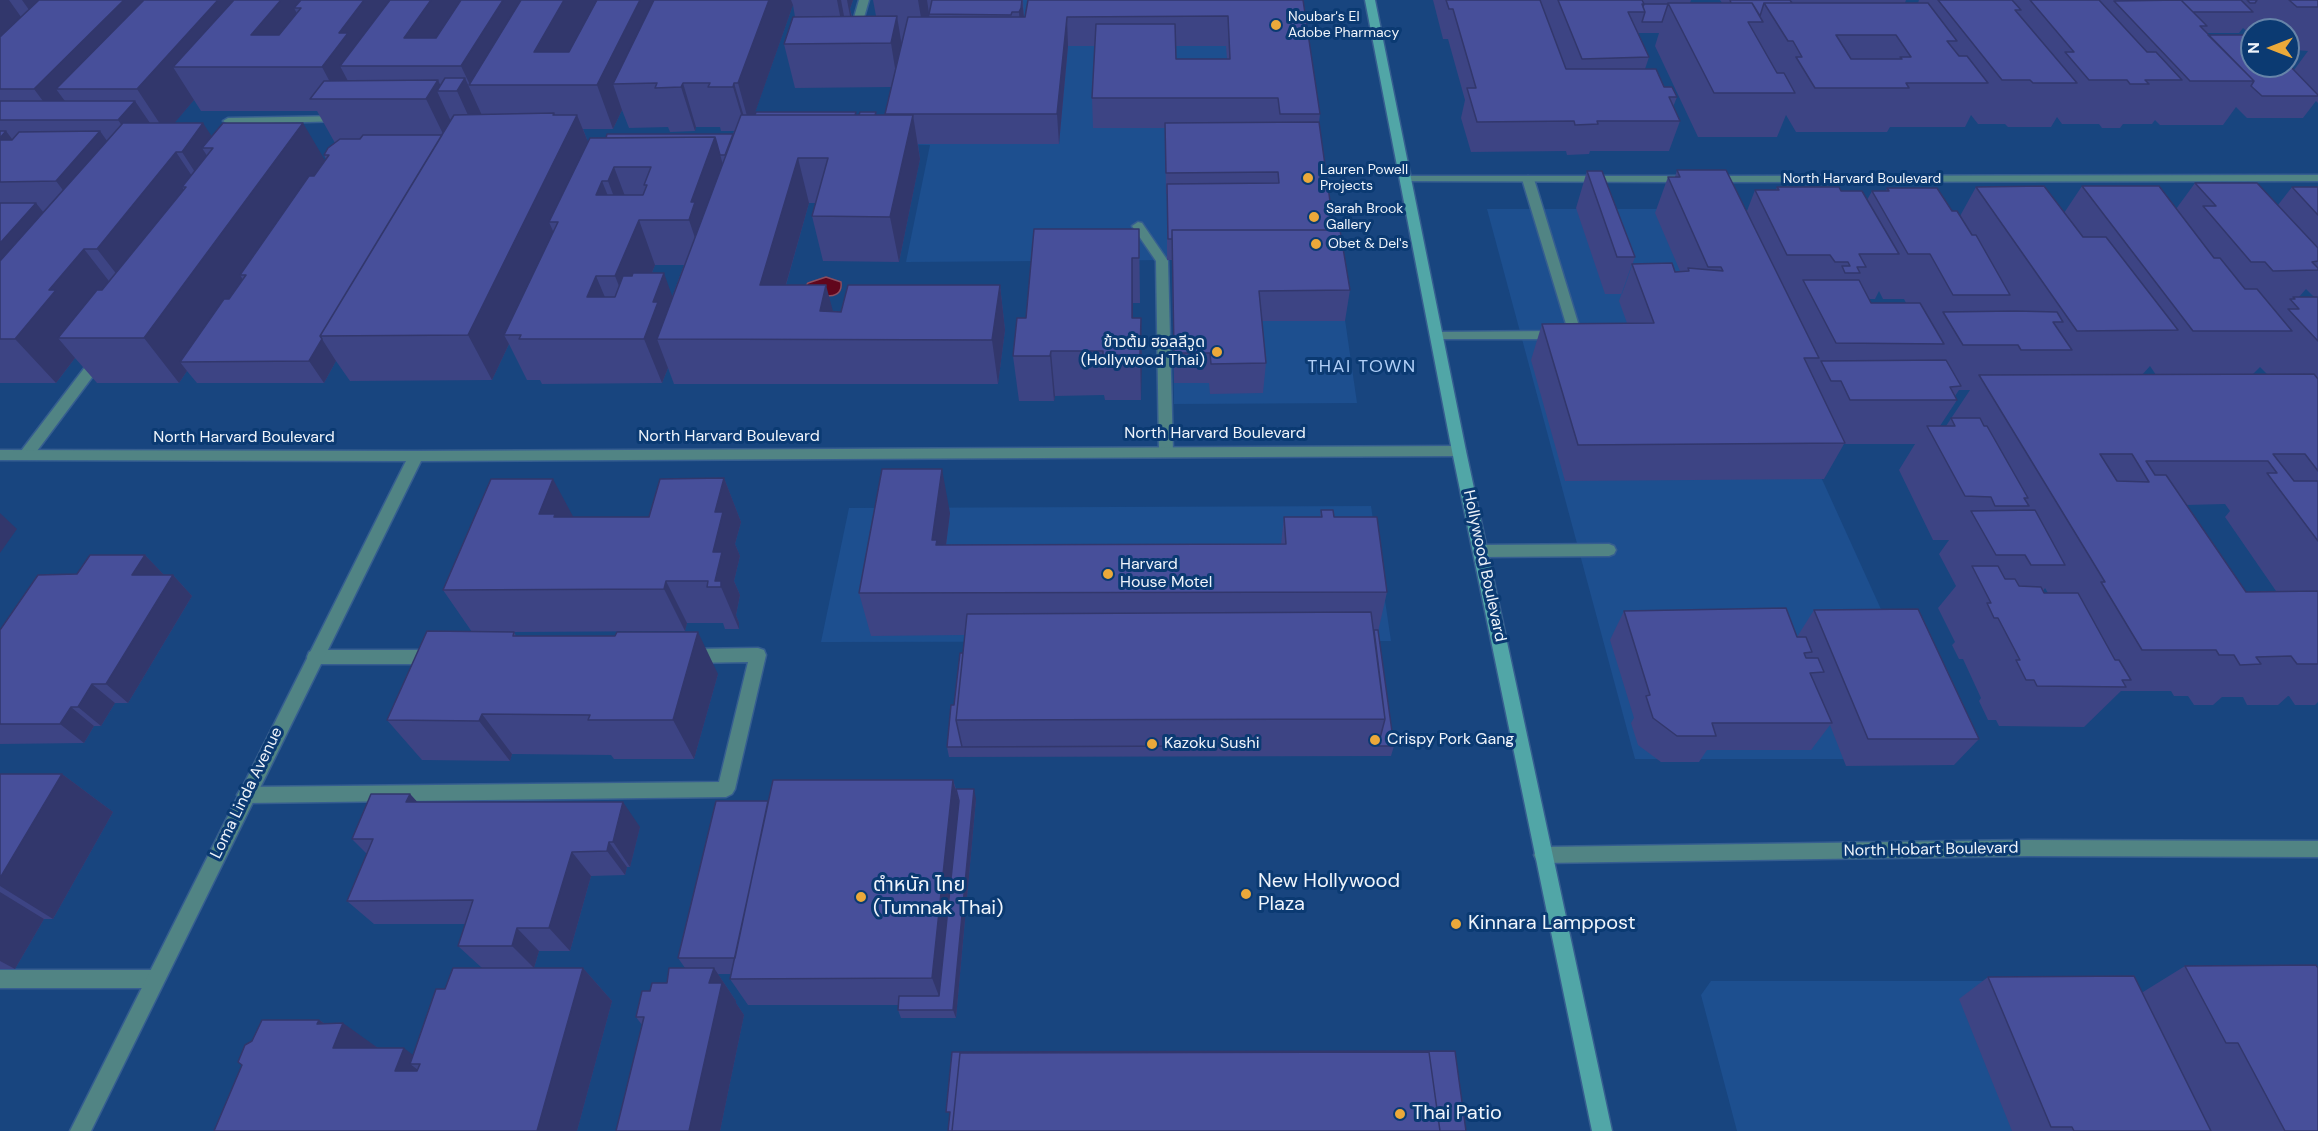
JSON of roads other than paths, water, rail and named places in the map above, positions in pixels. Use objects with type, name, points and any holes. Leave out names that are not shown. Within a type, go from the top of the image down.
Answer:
[{"type":"main road","name":"Hollywood Boulevard","points":[[1370,0],[1459,451],[1602,1131]]},
{"type":"street","points":[[856,44],[853,39],[864,0]]},
{"type":"street","points":[[228,121],[347,119],[353,110]]},
{"type":"street","name":"North Harvard Boulevard","points":[[1406,179],[2318,178]]},
{"type":"street","points":[[1438,336],[1553,335],[1573,326],[1528,179]]},
{"type":"street","points":[[2096,179],[2108,194]]},
{"type":"street","points":[[1138,225],[1162,261],[1166,452]]},
{"type":"street","points":[[26,455],[108,346]]},
{"type":"street","name":"North Harvard Boulevard","points":[[0,455],[416,456],[1459,451]]},
{"type":"street","name":"Loma Linda Avenue","points":[[80,1131],[416,456]]},
{"type":"street","points":[[1481,551],[1609,550]]},
{"type":"street","points":[[246,795],[726,789],[758,655],[674,656]]},
{"type":"street","points":[[315,657],[447,657]]},
{"type":"street","name":"North Hobart Boulevard","points":[[1543,855],[2028,848],[2318,849]]},
{"type":"street","points":[[0,979],[155,979]]},
{"type":"place","name":"Noubar's El Adobe Pharmacy","points":[[1276,25]]},
{"type":"place","name":"Lauren Powell Projects","points":[[1308,178]]},
{"type":"place","name":"Sarah Brook Gallery","points":[[1314,217]]},
{"type":"place","name":"Obet & Del's","points":[[1316,244]]},
{"type":"place","name":"ข้าวต้ม ฮอลลีวูด (Hollywood Thai)","points":[[1217,352]]},
{"type":"place","name":"Harvard House Motel","points":[[1108,574]]},
{"type":"place","name":"Crispy Pork Gang","points":[[1375,740]]},
{"type":"place","name":"Kazoku Sushi","points":[[1152,744]]},
{"type":"place","name":"New Hollywood Plaza","points":[[1246,894]]},
{"type":"place","name":"ตำหนัก ไทย (Tumnak Thai)","points":[[861,897]]},
{"type":"place","name":"Kinnara Lamppost","points":[[1456,924]]},
{"type":"place","name":"Thai Patio","points":[[1400,1114]]},
{"type":"district","name":"THAI TOWN","points":[[1362,367]]}]
